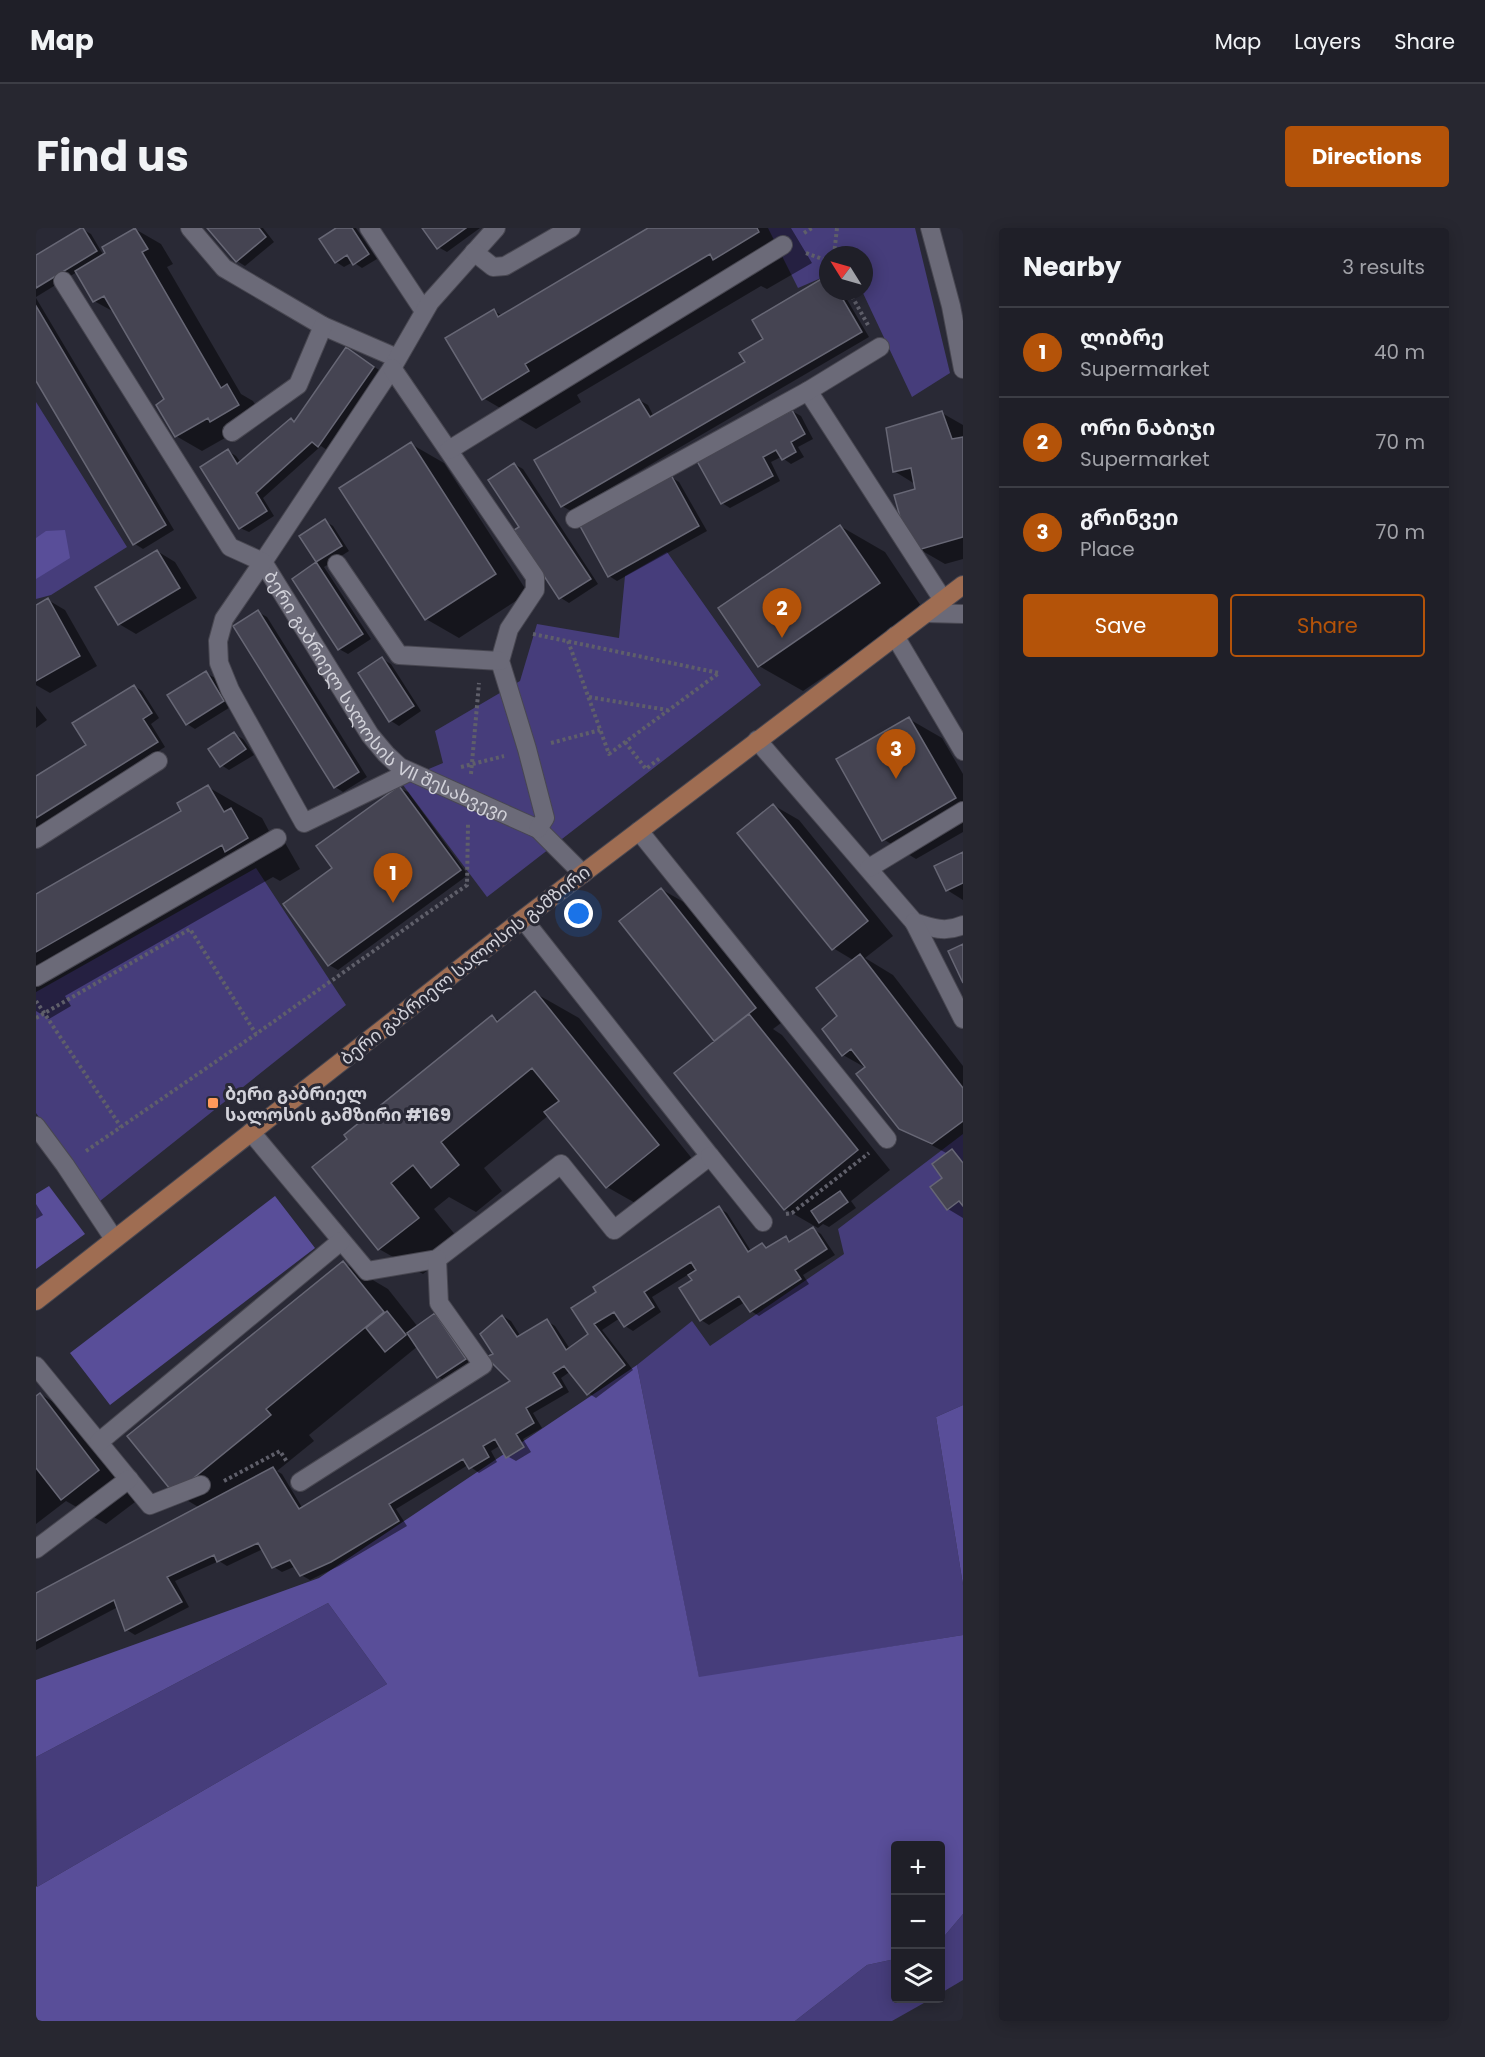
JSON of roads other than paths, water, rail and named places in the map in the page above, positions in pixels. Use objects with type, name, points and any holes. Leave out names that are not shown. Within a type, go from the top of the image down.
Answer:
[{"type":"main road","name":"ბერი გაბრიელ სალოსის გამზირი","points":[[36,1301],[523,919],[963,585]]},
{"type":"street","points":[[190,228],[224,268],[323,326],[395,363],[449,450],[535,577],[535,590],[509,629],[500,662],[527,749],[545,818],[538,829]]},
{"type":"street","points":[[369,228],[424,311]]},
{"type":"street","name":"ბერი გაბრიელ სალოსის VII შესახვევი","points":[[496,228],[430,302],[395,363],[263,562],[370,735],[386,754],[409,772],[538,829],[583,874]]},
{"type":"street","points":[[474,252],[493,267],[506,266],[571,228]]},
{"type":"street","points":[[930,228],[957,302],[963,369]]},
{"type":"street","points":[[449,450],[783,245]]},
{"type":"street","points":[[63,281],[230,547],[263,562],[224,620],[218,641],[219,663],[230,690],[304,823],[409,772]]},
{"type":"street","points":[[232,432],[298,385],[323,326]]},
{"type":"street","points":[[574,519],[808,392],[880,347]]},
{"type":"street","points":[[808,392],[943,600]]},
{"type":"street","points":[[337,564],[399,656],[500,662]]},
{"type":"street","points":[[926,613],[963,614]]},
{"type":"street","points":[[895,636],[963,751]]},
{"type":"street","points":[[757,740],[914,922],[963,1019]]},
{"type":"street","points":[[36,839],[158,761]]},
{"type":"street","points":[[869,868],[963,811]]},
{"type":"street","points":[[639,831],[887,1139]]},
{"type":"street","points":[[36,977],[277,838]]},
{"type":"street","points":[[523,919],[762,1222]]},
{"type":"street","points":[[914,922],[934,930],[957,928],[963,925]]},
{"type":"street","points":[[36,1126],[114,1239]]},
{"type":"street","points":[[251,1132],[367,1271],[437,1259],[561,1164],[614,1230],[710,1156]]},
{"type":"street","points":[[99,1442],[341,1241]]},
{"type":"street","points":[[300,1482],[483,1365],[439,1303],[437,1259]]},
{"type":"street","points":[[36,1366],[150,1505],[201,1485]]},
{"type":"street","points":[[36,1549],[129,1479]]},
{"type":"place","name":"ორი ნაბიჯი","points":[[782,638]]},
{"type":"place","name":"გრინვეი","points":[[896,779]]},
{"type":"place","name":"ლიბრე","points":[[393,903]]},
{"type":"place","name":"ბერი გაბრიელ სალოსის გამზირი #169","points":[[213,1103]]}]
